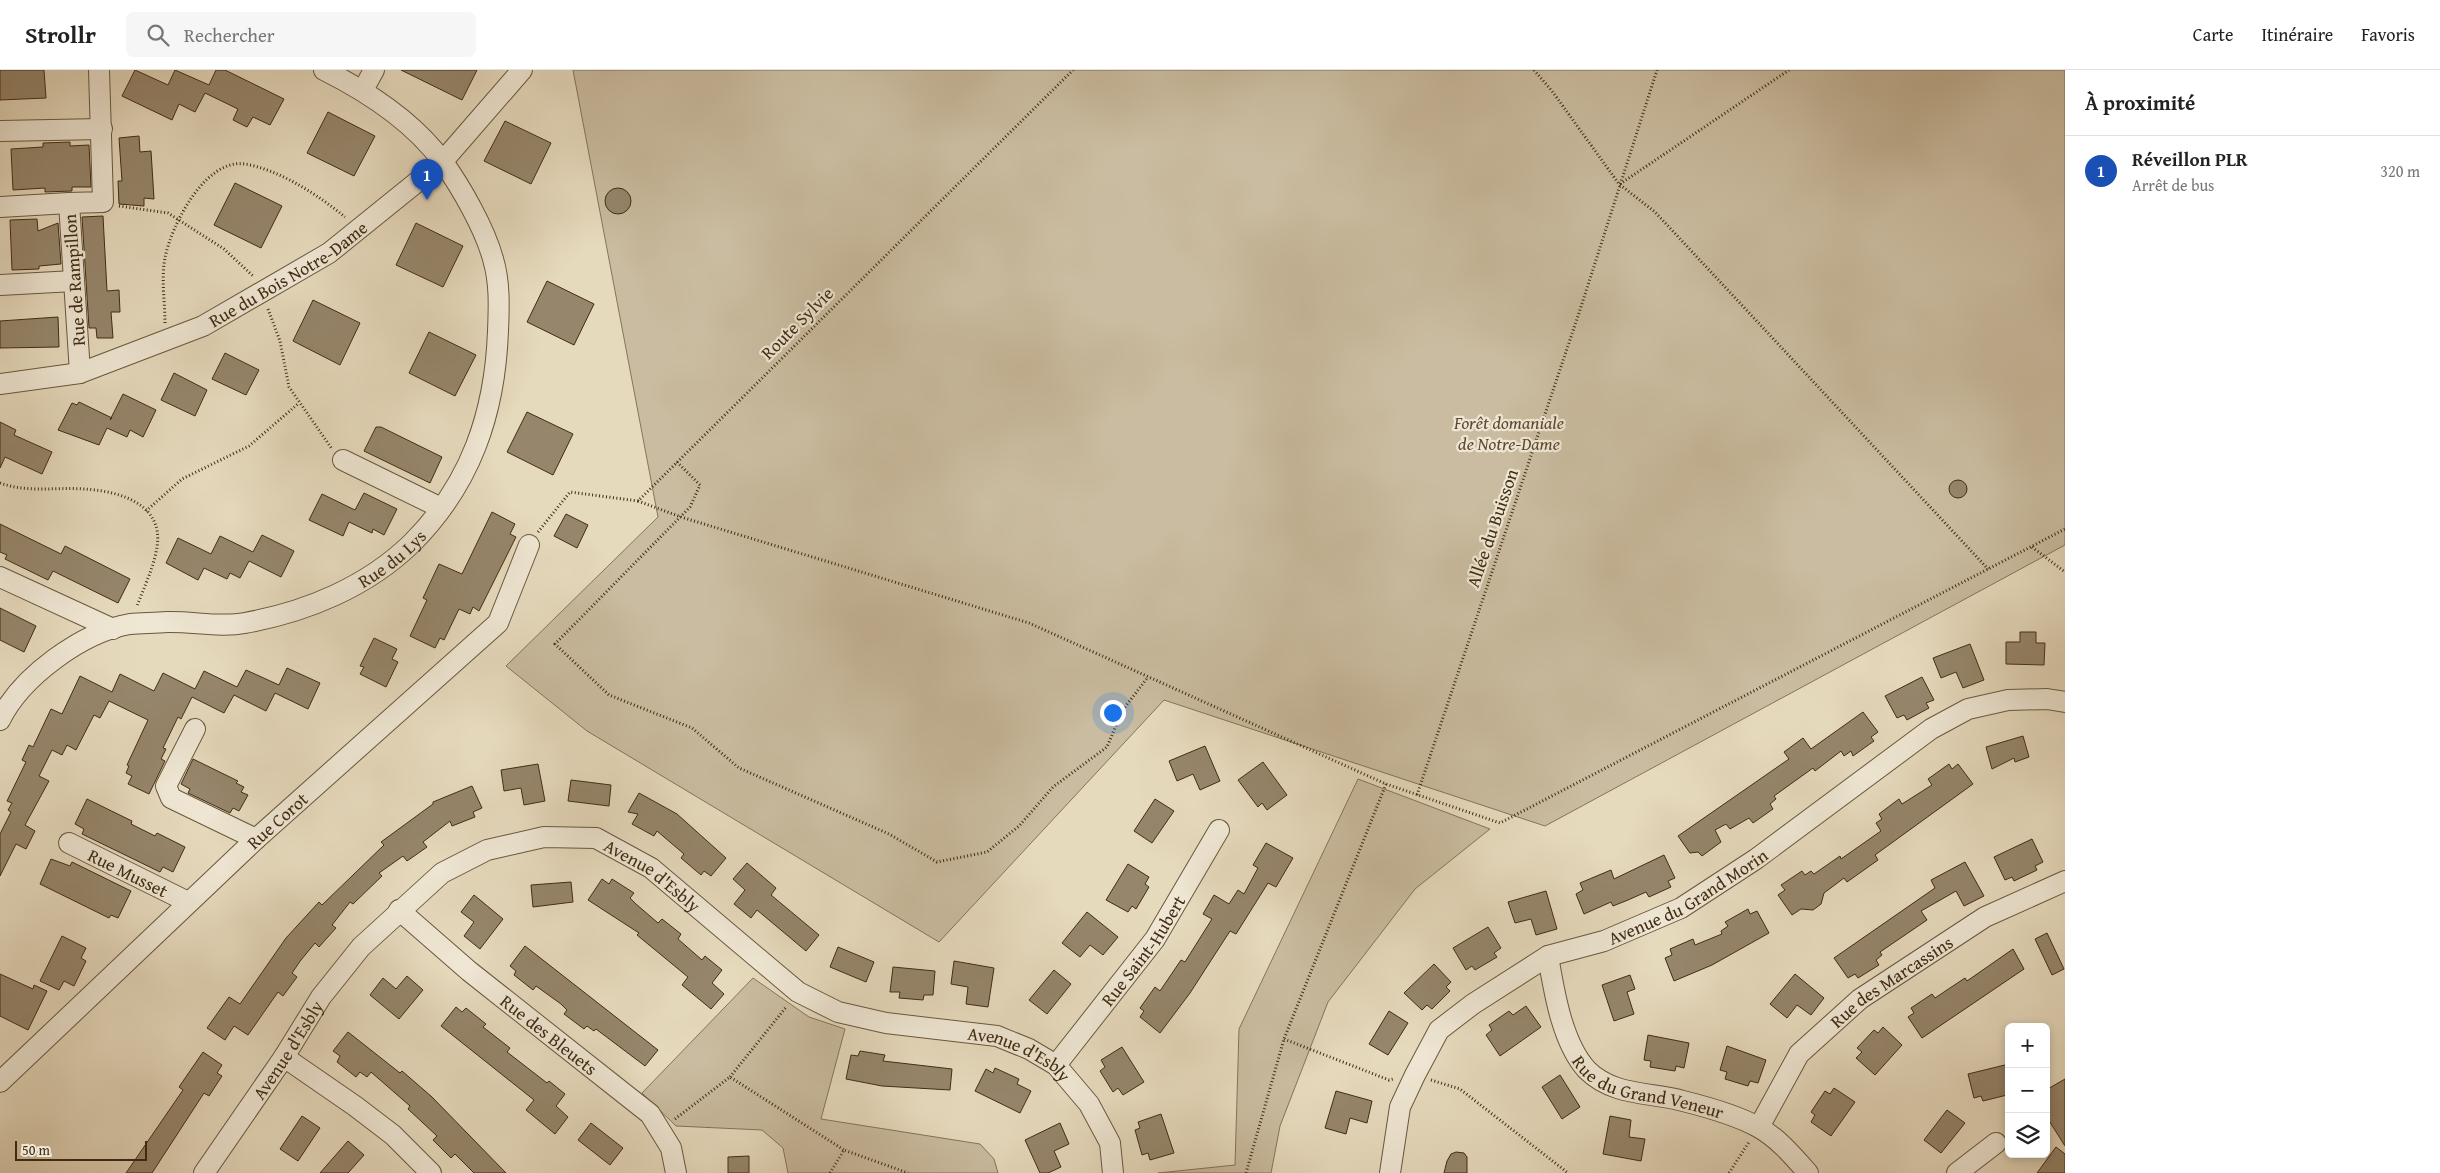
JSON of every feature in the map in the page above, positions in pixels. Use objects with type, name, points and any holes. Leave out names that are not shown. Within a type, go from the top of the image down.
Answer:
[{"type":"street","name":"Rue de Rampillon","points":[[80,373],[69,203],[103,202],[99,70]]},
{"type":"street","name":"Rue du Lys","points":[[0,720],[4,711],[38,670],[71,648],[122,627],[170,622],[242,624],[291,612],[333,597],[374,573],[412,543],[441,508],[468,466],[485,424],[495,378],[499,300],[493,258],[469,204],[443,161],[427,143],[364,90],[324,70]]},
{"type":"street","points":[[364,90],[374,70]]},
{"type":"street","name":"Rue du Bois Notre-Dame","points":[[0,384],[80,373],[203,326],[320,258],[443,161],[522,70]]},
{"type":"street","points":[[0,131],[102,130]]},
{"type":"street","points":[[0,207],[69,203]]},
{"type":"street","points":[[0,285],[74,282]]},
{"type":"street","points":[[343,460],[441,508]]},
{"type":"street","name":"Rue Corot","points":[[0,1082],[256,839],[498,623],[529,545]]},
{"type":"street","points":[[0,577],[122,627]]},
{"type":"street","name":"Avenue du Grand Morin","points":[[1390,1173],[1400,1107],[1415,1075],[1439,1030],[1473,1004],[1548,956],[1604,940],[1681,908],[1756,859],[1931,729],[1968,708],[2008,700],[2047,699],[2065,702]]},
{"type":"street","points":[[195,729],[166,786],[171,798],[256,839]]},
{"type":"street","name":"Rue Saint-Hubert","points":[[1056,1065],[1155,939],[1219,830]]},
{"type":"street","name":"Avenue d'Esbly","points":[[204,1173],[284,1057],[321,996],[361,947],[399,910],[442,873],[487,850],[544,837],[596,838],[651,868],[798,992],[838,1012],[886,1023],[998,1036],[1029,1049],[1056,1065],[1089,1104],[1110,1143],[1113,1173]]},
{"type":"street","name":"Rue Musset","points":[[69,843],[188,902]]},
{"type":"street","name":"Rue des Marcassins","points":[[1759,1127],[1800,1054],[1860,999],[1985,917],[2065,881]]},
{"type":"street","name":"Rue des Bleuets","points":[[399,910],[469,971],[650,1114],[671,1148],[676,1173]]},
{"type":"street","name":"Rue du Grand Veneur","points":[[1548,956],[1556,1004],[1571,1043],[1587,1069],[1612,1087],[1644,1096],[1681,1100],[1759,1127],[1786,1148],[1808,1173]]},
{"type":"street","points":[[284,1057],[378,1123],[431,1173]]},
{"type":"street","points":[[1957,1173],[1996,1143]]},
{"type":"path","name":"Route Sylvie","points":[[638,501],[1072,70]]},
{"type":"path","points":[[1534,70],[1552,91],[1619,184],[1655,212],[1988,569]]},
{"type":"path","name":"Allée du Buisson","points":[[1417,795],[1576,323],[1657,70]]},
{"type":"path","points":[[1619,184],[1789,70]]},
{"type":"path","points":[[167,339],[165,258],[187,203],[202,183],[226,166],[244,164],[278,175],[327,203],[358,229]]},
{"type":"path","points":[[146,511],[182,479],[249,446],[300,403]]},
{"type":"path","points":[[677,462],[700,485],[690,507],[555,644],[609,694],[692,728],[739,768],[889,834],[936,862],[987,852],[1019,826],[1053,787],[1107,747],[1122,710],[1148,677]]},
{"type":"path","points":[[0,483],[16,489],[84,489],[118,494],[141,504],[155,522],[157,546],[122,627]]},
{"type":"path","points":[[529,545],[570,492],[638,501],[681,517],[1029,623],[1386,784],[1500,823],[2065,529]]},
{"type":"path","points":[[2032,546],[2065,572]]},
{"type":"path","points":[[1246,1173],[1284,1039],[1386,784]]},
{"type":"path","points":[[660,1130],[730,1078],[798,992]]},
{"type":"path","points":[[1284,1039],[1390,1080],[1415,1075],[1460,1089],[1568,1173]]},
{"type":"path","points":[[730,1078],[844,1150],[908,1173]]},
{"type":"path","points":[[1728,1173],[1759,1127]]},
{"type":"path","points":[[830,1173],[844,1150]]},
{"type":"green space","name":"Forêt domaniale de Notre-Dame","points":[[573,70],[2065,70],[2065,545],[1545,826],[1164,700],[939,942],[587,731],[506,666],[658,517]]},
{"type":"green space","points":[[1358,779],[1490,829],[1415,889],[1328,1002],[1280,1126],[1271,1173],[1158,1173],[1235,1165],[1239,1029]]},
{"type":"green space","points":[[753,978],[809,1017],[845,1029],[821,1119],[980,1144],[994,1159],[998,1173],[788,1173],[783,1148],[762,1130],[676,1126],[642,1093]]},
{"type":"building","points":[[0,70],[44,70],[46,98],[0,100]]},
{"type":"building","points":[[135,70],[168,85],[175,70],[209,85],[216,70],[225,70],[284,99],[270,125],[253,117],[247,127],[233,120],[238,109],[205,93],[195,112],[179,104],[172,120],[122,96]]},
{"type":"building","points":[[401,70],[477,70],[462,100]]},
{"type":"building","points":[[328,112],[375,136],[354,176],[307,153]]},
{"type":"building","points":[[505,121],[551,143],[531,184],[484,161]]},
{"type":"building","points":[[139,136],[140,152],[151,151],[154,199],[144,198],[144,206],[119,204],[118,181],[122,181],[119,138]]},
{"type":"building","points":[[70,142],[70,146],[89,145],[91,187],[72,187],[72,191],[45,192],[45,188],[13,190],[11,149],[43,147],[43,143]]},
{"type":"building","points":[[235,183],[282,206],[261,248],[214,225]]},
{"type":"building","points":[[618,188],[627,192],[631,201],[627,210],[618,214],[609,210],[605,201],[609,192]]},
{"type":"building","points":[[103,216],[107,291],[119,290],[120,312],[111,312],[113,338],[97,338],[96,328],[89,328],[82,217]]},
{"type":"building","points":[[37,219],[38,231],[58,223],[61,264],[39,266],[39,269],[12,270],[10,220]]},
{"type":"building","points":[[416,223],[463,246],[443,287],[396,265]]},
{"type":"building","points":[[547,281],[594,304],[574,345],[527,322]]},
{"type":"building","points":[[313,300],[360,323],[340,365],[293,341]]},
{"type":"building","points":[[58,317],[59,347],[0,348],[0,321]]},
{"type":"building","points":[[429,332],[476,355],[455,396],[409,373]]},
{"type":"building","points":[[225,353],[259,370],[246,395],[212,379]]},
{"type":"building","points":[[174,373],[207,390],[195,416],[161,400]]},
{"type":"building","points":[[123,394],[156,410],[143,437],[130,430],[127,437],[107,428],[99,445],[58,430],[72,403],[77,405],[79,402],[111,418]]},
{"type":"building","points":[[527,412],[573,434],[553,475],[507,452]]},
{"type":"building","points":[[0,422],[16,430],[14,435],[52,452],[42,474],[5,457],[0,468]]},
{"type":"building","points":[[376,427],[381,427],[442,457],[430,483],[364,451]]},
{"type":"building","points":[[1958,480],[1964,483],[1967,489],[1964,495],[1958,498],[1952,495],[1949,489],[1952,483]]},
{"type":"building","points":[[364,493],[397,509],[384,535],[373,529],[372,533],[349,522],[343,536],[309,520],[322,494],[355,510]]},
{"type":"building","points":[[492,512],[515,524],[510,534],[516,537],[479,611],[473,607],[470,614],[459,609],[444,640],[440,638],[435,648],[410,636],[427,600],[423,598],[439,564],[462,574]]},
{"type":"building","points":[[566,514],[588,525],[577,548],[554,536]]},
{"type":"building","points":[[0,524],[61,554],[65,546],[130,579],[118,603],[53,571],[48,580],[5,559],[7,555],[0,552]]},
{"type":"building","points":[[262,535],[294,551],[281,577],[249,561],[240,578],[230,573],[227,579],[204,568],[198,580],[166,563],[178,538],[211,554],[220,536],[253,552]]},
{"type":"building","points":[[0,608],[36,626],[24,652],[0,640]]},
{"type":"building","points":[[2020,632],[2036,632],[2036,643],[2045,643],[2044,665],[2006,664],[2006,642],[2020,642]]},
{"type":"building","points":[[374,638],[397,649],[392,659],[398,662],[386,687],[360,674],[364,667],[360,666]]},
{"type":"building","points":[[1970,644],[1984,680],[1963,688],[1956,672],[1941,678],[1933,658]]},
{"type":"building","points":[[287,668],[320,683],[308,709],[275,693],[266,711],[234,695],[224,713],[192,697],[181,719],[178,717],[163,748],[166,749],[161,759],[165,761],[149,794],[128,784],[132,776],[126,773],[129,766],[127,765],[148,720],[109,701],[100,718],[94,715],[76,750],[67,745],[62,755],[52,750],[39,776],[49,781],[25,825],[35,831],[26,849],[16,844],[0,876],[0,834],[11,812],[8,810],[12,803],[7,801],[26,762],[22,760],[29,745],[33,747],[51,709],[62,714],[80,676],[112,692],[120,674],[154,691],[163,673],[195,689],[204,671],[237,687],[246,670],[279,685]]},
{"type":"building","points":[[1922,677],[1934,700],[1926,703],[1929,708],[1907,720],[1904,715],[1897,718],[1885,696]]},
{"type":"building","points":[[1863,712],[1878,732],[1871,737],[1874,741],[1853,756],[1851,751],[1844,756],[1841,751],[1815,771],[1813,768],[1774,796],[1776,799],[1770,804],[1773,809],[1753,823],[1749,818],[1730,829],[1726,824],[1715,830],[1721,842],[1702,856],[1698,852],[1690,853],[1678,836],[1789,759],[1784,752],[1803,738],[1811,749]]},
{"type":"building","points":[[2023,736],[2029,757],[2015,762],[2014,758],[1992,769],[1986,747]]},
{"type":"building","points":[[1205,746],[1220,781],[1200,790],[1193,774],[1177,781],[1169,761]]},
{"type":"building","points":[[193,759],[238,781],[236,783],[244,787],[241,792],[248,795],[239,811],[233,808],[230,813],[188,793],[190,789],[181,784]]},
{"type":"building","points":[[1263,762],[1287,795],[1267,810],[1262,803],[1258,807],[1238,780]]},
{"type":"building","points":[[538,764],[545,801],[524,805],[521,788],[504,791],[501,770]]},
{"type":"building","points":[[1949,764],[1952,769],[1958,764],[1973,784],[1875,855],[1878,860],[1847,882],[1844,878],[1824,893],[1821,904],[1813,910],[1801,909],[1792,915],[1778,895],[1785,890],[1781,885],[1802,871],[1805,875],[1811,871],[1814,874],[1840,856],[1841,859],[1881,831],[1876,823],[1882,819],[1879,814],[1899,799],[1902,804],[1932,785],[1928,779]]},
{"type":"building","points":[[571,780],[611,785],[609,806],[568,801]]},
{"type":"building","points":[[472,786],[482,808],[473,812],[475,817],[452,826],[450,821],[423,842],[427,847],[407,861],[403,856],[379,873],[382,876],[353,904],[350,902],[332,925],[336,928],[319,947],[315,943],[301,960],[292,973],[297,977],[283,996],[278,992],[248,1035],[234,1026],[225,1040],[207,1028],[229,997],[240,1004],[286,938],[319,902],[322,905],[384,845],[381,842],[433,804],[433,802]]},
{"type":"building","points":[[639,793],[677,814],[726,858],[711,876],[704,871],[701,875],[681,858],[684,854],[657,831],[654,836],[632,824],[638,814],[628,812]]},
{"type":"building","points":[[87,799],[132,821],[131,824],[155,836],[157,833],[185,847],[173,872],[163,867],[160,872],[82,834],[84,829],[75,824]]},
{"type":"building","points":[[1155,799],[1174,811],[1152,843],[1134,831]]},
{"type":"building","points":[[2032,839],[2043,862],[2035,866],[2037,870],[2014,881],[2012,877],[2005,880],[1994,857]]},
{"type":"building","points":[[1266,843],[1293,858],[1276,887],[1268,883],[1236,934],[1230,931],[1190,993],[1160,1033],[1140,1017],[1144,1011],[1140,1008],[1155,987],[1160,991],[1181,960],[1185,962],[1212,919],[1203,914],[1214,895],[1229,904],[1238,890],[1244,894],[1258,868],[1253,865]]},
{"type":"building","points":[[1664,855],[1675,878],[1668,881],[1671,887],[1649,897],[1646,892],[1613,906],[1611,902],[1584,914],[1576,894],[1583,890],[1580,883],[1611,870],[1614,879]]},
{"type":"building","points":[[51,859],[70,866],[72,862],[131,891],[118,918],[111,915],[109,918],[40,884]]},
{"type":"building","points":[[1965,862],[1984,896],[1964,906],[1956,891],[1921,911],[1927,920],[1880,952],[1882,955],[1876,960],[1879,965],[1858,978],[1855,974],[1848,978],[1834,958],[1935,888],[1931,880]]},
{"type":"building","points":[[747,863],[776,888],[771,895],[819,935],[806,951],[757,910],[751,918],[734,904],[745,890],[733,879]]},
{"type":"building","points":[[1128,864],[1149,877],[1145,884],[1149,887],[1136,909],[1132,906],[1128,912],[1106,900]]},
{"type":"building","points":[[602,879],[609,884],[612,879],[634,893],[630,898],[636,904],[658,923],[662,919],[681,934],[678,939],[702,960],[705,956],[722,970],[712,983],[724,994],[711,1009],[682,985],[688,977],[637,935],[639,933],[588,900]]},
{"type":"building","points":[[571,882],[573,902],[533,907],[531,885]]},
{"type":"building","points":[[1546,891],[1557,929],[1536,935],[1531,919],[1515,923],[1508,902]]},
{"type":"building","points":[[474,895],[503,919],[480,949],[464,936],[474,922],[461,912]]},
{"type":"building","points":[[1748,909],[1750,914],[1757,911],[1769,933],[1712,965],[1674,981],[1665,958],[1672,955],[1670,949],[1693,939],[1695,945],[1722,934],[1721,931],[1728,926],[1725,922]]},
{"type":"building","points":[[1087,912],[1118,937],[1103,955],[1090,945],[1080,957],[1062,943]]},
{"type":"building","points":[[1488,927],[1501,948],[1494,953],[1497,957],[1475,970],[1472,966],[1466,970],[1453,948]]},
{"type":"building","points":[[2047,933],[2064,969],[2052,975],[2035,939]]},
{"type":"building","points":[[62,936],[86,948],[81,958],[86,961],[74,986],[64,981],[59,990],[40,981]]},
{"type":"building","points":[[525,946],[658,1050],[645,1066],[596,1029],[594,1031],[587,1026],[584,1029],[564,1014],[567,1010],[561,1004],[536,986],[533,990],[514,975],[516,971],[510,966]]},
{"type":"building","points":[[838,947],[874,962],[866,982],[830,967]]},
{"type":"building","points":[[2013,949],[2024,969],[1922,1038],[1908,1017],[1914,1013],[1911,1008],[1932,994],[1935,998],[1965,978],[1967,981]]},
{"type":"building","points":[[954,961],[994,968],[988,1007],[966,1004],[968,987],[951,984]]},
{"type":"building","points":[[1434,964],[1451,982],[1446,987],[1450,991],[1432,1009],[1427,1005],[1422,1010],[1404,993]]},
{"type":"building","points":[[893,967],[935,971],[933,995],[924,995],[923,1000],[899,998],[900,992],[890,992]]},
{"type":"building","points":[[1054,970],[1071,984],[1047,1014],[1029,1000]]},
{"type":"building","points":[[0,974],[33,989],[34,985],[47,991],[28,1030],[0,1016]]},
{"type":"building","points":[[1795,974],[1824,998],[1811,1015],[1797,1005],[1787,1018],[1770,1004]]},
{"type":"building","points":[[1630,975],[1635,989],[1627,992],[1634,1014],[1614,1021],[1602,985]]},
{"type":"building","points":[[407,976],[423,990],[399,1019],[370,995],[383,978],[396,989]]},
{"type":"building","points":[[1526,1006],[1541,1027],[1500,1056],[1486,1035],[1492,1030],[1489,1025],[1509,1011],[1513,1015]]},
{"type":"building","points":[[456,1007],[462,1012],[466,1008],[486,1024],[483,1027],[510,1048],[507,1052],[547,1083],[549,1081],[565,1094],[556,1106],[568,1117],[555,1134],[526,1110],[534,1100],[441,1026]]},
{"type":"building","points":[[1389,1011],[1408,1023],[1388,1055],[1369,1044]]},
{"type":"building","points":[[1883,1027],[1902,1045],[1875,1075],[1856,1058],[1862,1052],[1857,1048],[1874,1030],[1878,1033]]},
{"type":"building","points":[[348,1032],[400,1073],[402,1071],[432,1097],[506,1173],[474,1173],[455,1154],[451,1158],[433,1140],[437,1136],[408,1109],[410,1106],[371,1072],[367,1077],[360,1072],[356,1077],[337,1062],[340,1056],[333,1051]]},
{"type":"building","points":[[1648,1035],[1689,1043],[1684,1068],[1676,1066],[1675,1071],[1650,1067],[1651,1061],[1644,1060]]},
{"type":"building","points":[[1727,1046],[1766,1060],[1758,1083],[1750,1081],[1748,1086],[1725,1079],[1727,1072],[1720,1070]]},
{"type":"building","points":[[1122,1047],[1144,1082],[1123,1095],[1118,1088],[1113,1092],[1100,1071],[1105,1067],[1101,1060]]},
{"type":"building","points":[[860,1051],[885,1055],[883,1061],[952,1069],[950,1090],[882,1086],[846,1079],[851,1055],[858,1056]]},
{"type":"building","points":[[203,1052],[222,1065],[217,1073],[222,1076],[209,1096],[204,1093],[152,1173],[126,1173],[183,1090],[179,1087]]},
{"type":"building","points":[[2005,1065],[2005,1096],[1983,1101],[1981,1096],[1974,1098],[1968,1074]]},
{"type":"building","points":[[995,1068],[1019,1079],[1017,1084],[1031,1091],[1020,1113],[975,1091],[986,1069],[993,1073]]},
{"type":"building","points":[[1560,1075],[1580,1107],[1562,1119],[1542,1087]]},
{"type":"building","points":[[2065,1079],[2065,1146],[2050,1122],[2050,1088]]},
{"type":"building","points":[[1834,1088],[1855,1102],[1831,1136],[1811,1122],[1815,1115],[1811,1112],[1825,1091],[1830,1094]]},
{"type":"building","points":[[1336,1091],[1372,1101],[1367,1123],[1350,1118],[1346,1134],[1325,1128]]},
{"type":"building","points":[[1947,1110],[1965,1123],[1941,1153],[1924,1140]]},
{"type":"building","points":[[1161,1114],[1174,1153],[1150,1160],[1148,1153],[1142,1155],[1135,1130],[1140,1128],[1138,1122]]},
{"type":"building","points":[[302,1116],[320,1128],[298,1161],[280,1149]]},
{"type":"building","points":[[1610,1116],[1631,1120],[1629,1137],[1645,1139],[1641,1161],[1603,1154]]},
{"type":"building","points":[[591,1123],[623,1148],[610,1165],[578,1140]]},
{"type":"building","points":[[1060,1123],[1069,1144],[1054,1151],[1061,1167],[1048,1173],[1040,1173],[1025,1140]]},
{"type":"building","points":[[348,1141],[364,1155],[348,1173],[320,1173]]},
{"type":"building","points":[[2056,1147],[2065,1154],[2065,1173],[2037,1173],[2048,1158],[2050,1158]]},
{"type":"building","points":[[1456,1152],[1464,1153],[1467,1157],[1467,1173],[1444,1173],[1451,1154]]},
{"type":"building","points":[[749,1156],[749,1173],[728,1173],[728,1157]]},
{"type":"place","name":"Réveillon PLR","points":[[427,200]]}]
